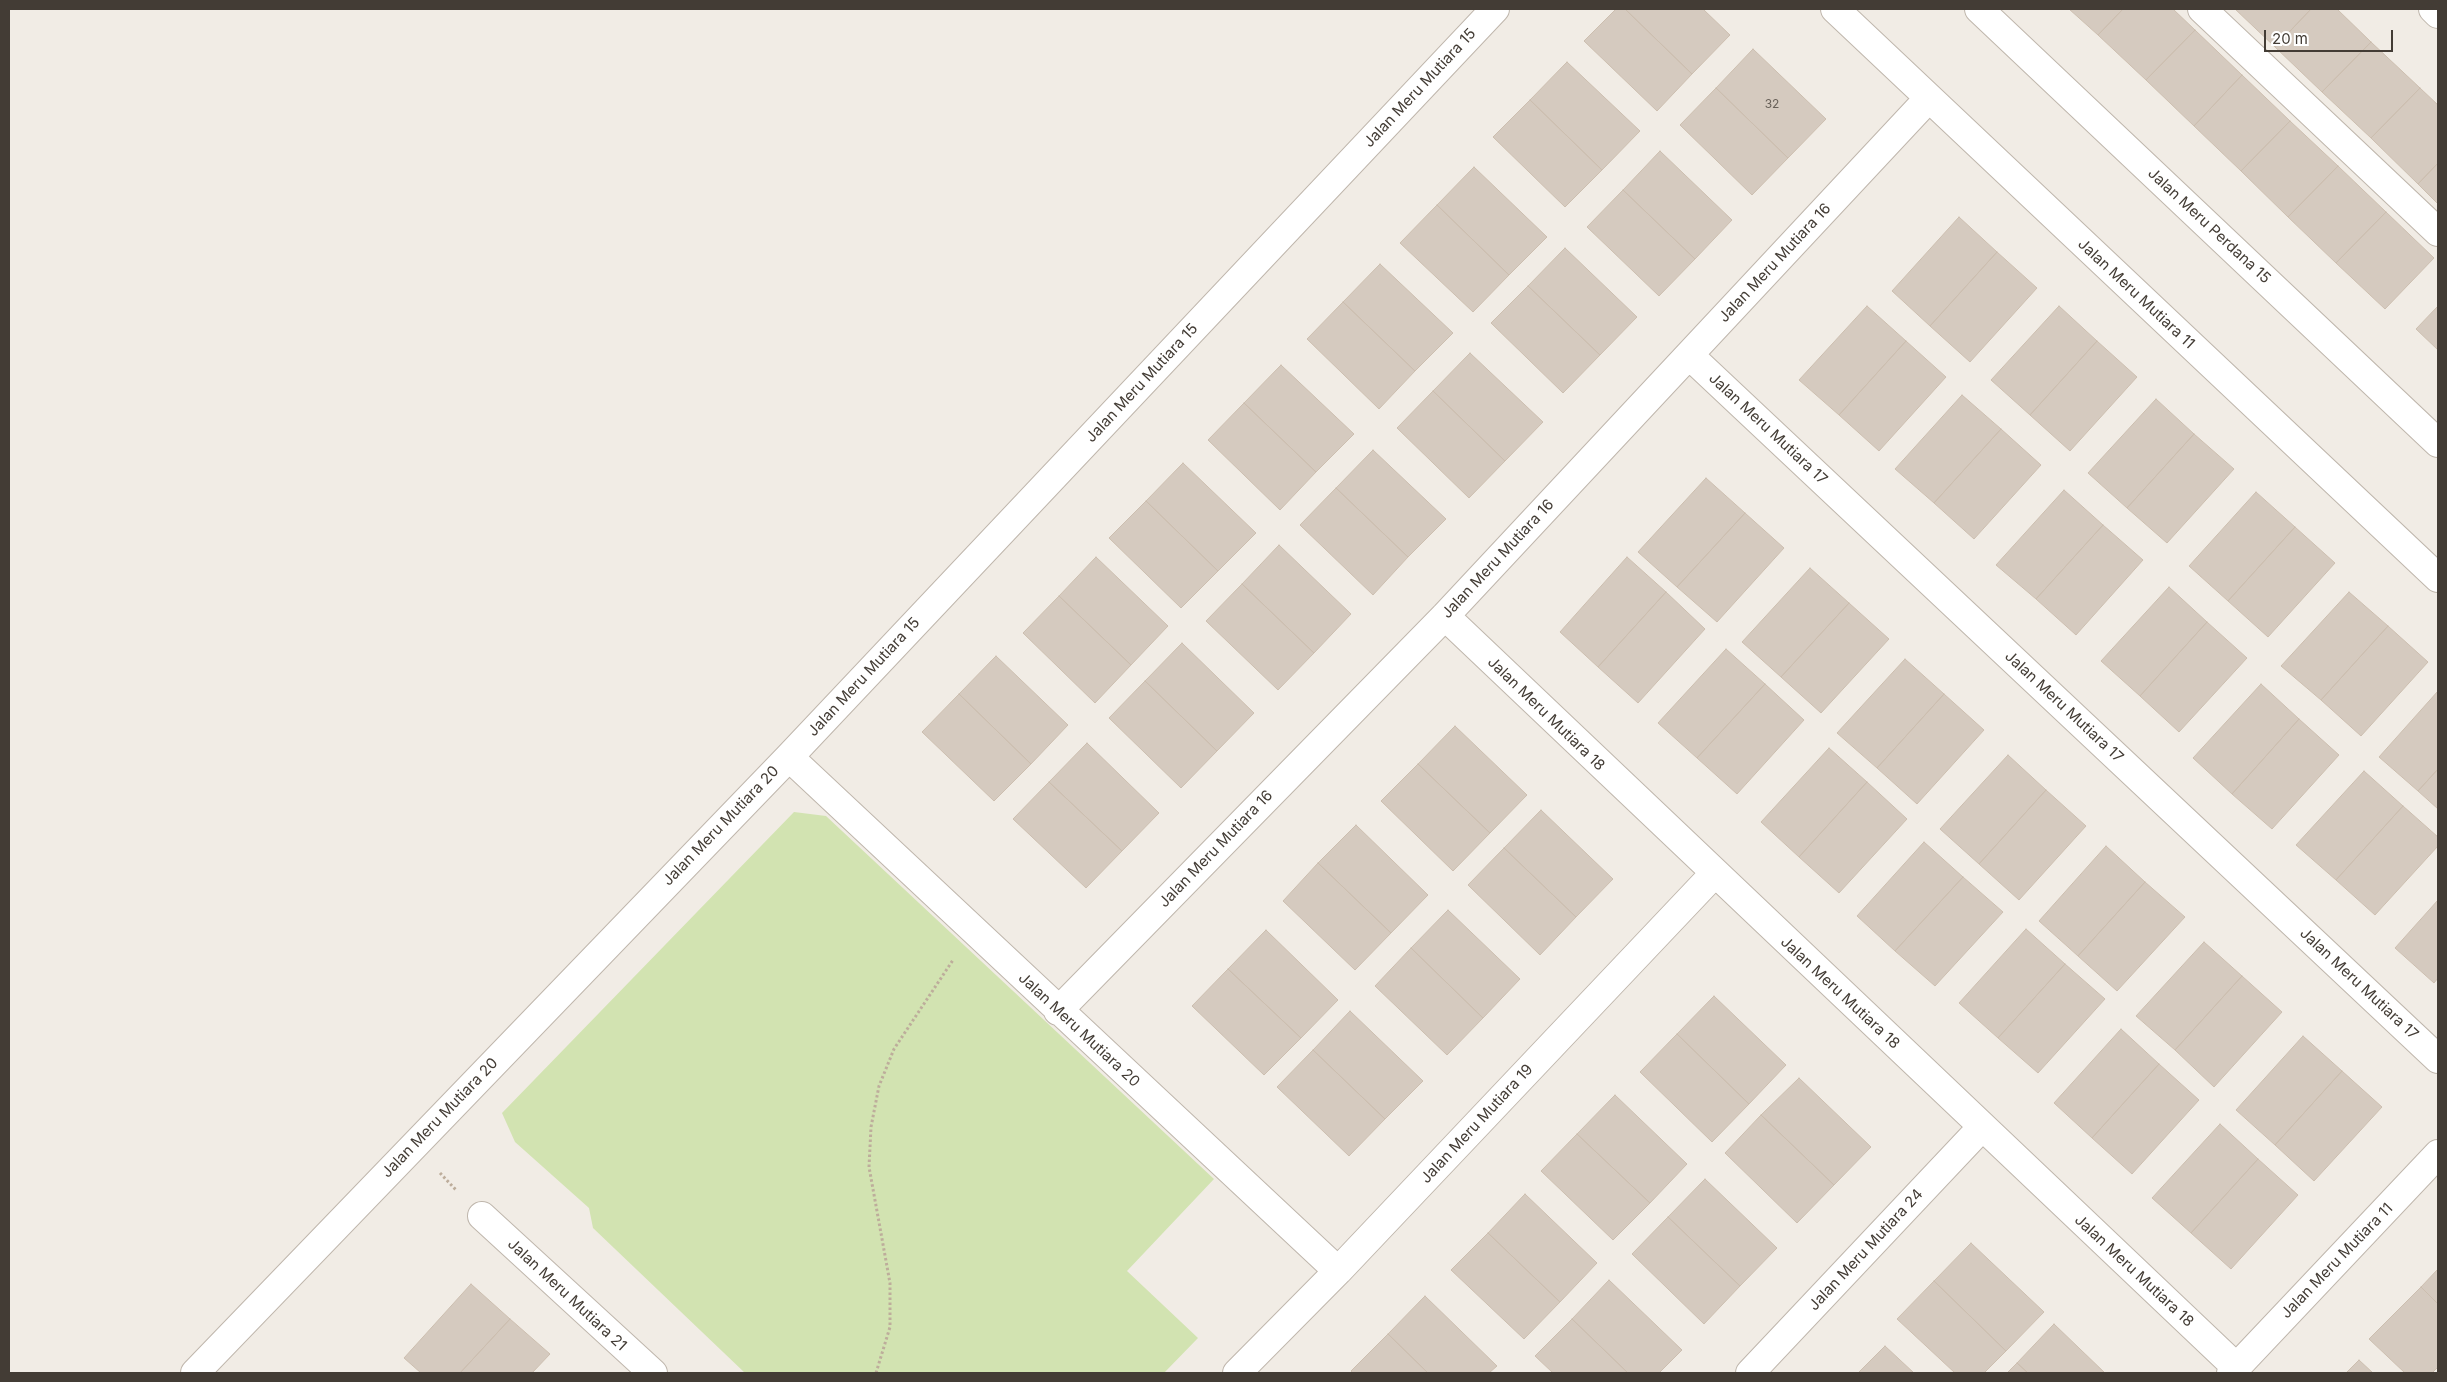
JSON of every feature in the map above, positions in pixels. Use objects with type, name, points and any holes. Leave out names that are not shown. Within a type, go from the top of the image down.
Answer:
[{"type":"street","name":"Jalan Meru Mutiara 15","points":[[789,757],[1496,9]]},
{"type":"street","name":"Jalan Meru Mutiara 11","points":[[1835,9],[2438,578]]},
{"type":"street","name":"Jalan Meru Perdana 15","points":[[1979,9],[2438,443]]},
{"type":"street","points":[[2202,9],[2438,232]]},
{"type":"street","points":[[2433,9],[2438,14]]},
{"type":"street","name":"Jalan Meru Mutiara 16","points":[[1058,1011],[1445,616],[1929,98]]},
{"type":"street","name":"Jalan Meru Mutiara 17","points":[[1689,355],[2438,1059]]},
{"type":"street","name":"Jalan Meru Mutiara 18","points":[[1445,616],[1982,1127],[2233,1370]]},
{"type":"street","name":"Jalan Meru Mutiara 20","points":[[195,1373],[789,757],[1058,1011],[1338,1271]]},
{"type":"street","name":"Jalan Meru Mutiara 19","points":[[1238,1373],[1338,1271],[1714,874]]},
{"type":"street","name":"Jalan Meru Mutiara 24","points":[[1750,1373],[1982,1127]]},
{"type":"street","name":"Jalan Meru Mutiara 11","points":[[2233,1370],[2438,1154]]},
{"type":"street","name":"Jalan Meru Mutiara 21","points":[[482,1216],[653,1373]]},
{"type":"path","points":[[876,1373],[890,1326],[890,1283],[869,1167],[871,1127],[879,1086],[894,1049],[972,929]]},
{"type":"path","points":[[413,1146],[482,1216]]},
{"type":"green space","points":[[794,812],[826,816],[1214,1179],[1127,1271],[1198,1338],[1164,1373],[745,1373],[593,1228],[589,1208],[515,1142],[502,1113]]},
{"type":"building","points":[[1616,9],[1625,9],[1692,74],[1657,111],[1584,41]]},
{"type":"building","points":[[1625,9],[1703,9],[1730,35],[1692,74]]},
{"type":"building","points":[[2069,9],[2123,9],[2098,35]]},
{"type":"building","points":[[2123,9],[2173,9],[2195,30],[2146,80],[2098,35]]},
{"type":"building","points":[[2235,9],[2311,9],[2275,47]]},
{"type":"building","points":[[2311,9],[2337,9],[2371,42],[2322,92],[2275,47]]},
{"type":"building","points":[[2195,30],[2242,75],[2194,126],[2146,80]]},
{"type":"building","points":[[2371,42],[2420,88],[2371,138],[2322,92]]},
{"type":"building","points":[[1753,49],[1826,119],[1788,158],[1716,88]]},
{"type":"building","points":[[1567,62],[1640,131],[1602,170],[1530,100]]},
{"type":"building","points":[[2242,75],[2290,121],[2241,171],[2194,126]]},
{"type":"building","points":[[1716,88],[1788,158],[1752,195],[1680,125]]},
{"type":"building","points":[[2420,88],[2438,105],[2438,163],[2418,184],[2371,138]]},
{"type":"building","points":[[1530,100],[1602,170],[1565,207],[1493,137]]},
{"type":"building","points":[[2290,121],[2338,166],[2288,217],[2241,171]]},
{"type":"building","points":[[1660,151],[1732,220],[1695,259],[1623,190]]},
{"type":"building","points":[[2438,163],[2438,204],[2418,184]]},
{"type":"building","points":[[2338,166],[2386,212],[2336,263],[2288,217]]},
{"type":"building","points":[[1474,167],[1547,237],[1509,275],[1437,205]]},
{"type":"building","points":[[1623,190],[1695,259],[1659,296],[1587,227]]},
{"type":"building","points":[[1437,205],[1509,275],[1473,312],[1400,243]]},
{"type":"building","points":[[2386,212],[2434,258],[2385,309],[2336,263]]},
{"type":"building","points":[[1959,217],[1997,252],[1930,326],[1892,291]]},
{"type":"building","points":[[1565,248],[1637,317],[1600,355],[1528,286]]},
{"type":"building","points":[[1997,252],[2037,288],[1970,362],[1930,326]]},
{"type":"building","points":[[1380,264],[1453,333],[1415,371],[1343,302]]},
{"type":"building","points":[[1528,286],[1600,355],[1563,393],[1491,323]]},
{"type":"building","points":[[1343,302],[1415,371],[1379,409],[1307,339]]},
{"type":"building","points":[[1867,306],[1906,341],[1839,415],[1799,380]]},
{"type":"building","points":[[2059,306],[2097,341],[2030,415],[1991,380]]},
{"type":"building","points":[[2438,306],[2438,350],[2416,329]]},
{"type":"building","points":[[1906,341],[1946,377],[1879,451],[1839,415]]},
{"type":"building","points":[[2097,341],[2137,377],[2070,451],[2030,415]]},
{"type":"building","points":[[1470,353],[1543,422],[1505,461],[1433,391]]},
{"type":"building","points":[[1281,365],[1354,434],[1316,472],[1244,403]]},
{"type":"building","points":[[1433,391],[1505,461],[1469,498],[1397,428]]},
{"type":"building","points":[[1962,395],[2001,429],[1934,503],[1895,469]]},
{"type":"building","points":[[2156,399],[2194,434],[2127,508],[2088,473]]},
{"type":"building","points":[[1244,403],[1316,472],[1280,510],[1208,440]]},
{"type":"building","points":[[2001,429],[2041,465],[1974,539],[1934,503]]},
{"type":"building","points":[[2194,434],[2234,469],[2167,543],[2127,508]]},
{"type":"building","points":[[1373,450],[1446,519],[1408,557],[1336,488]]},
{"type":"building","points":[[1183,463],[1256,533],[1218,571],[1146,501]]},
{"type":"building","points":[[1706,478],[1745,513],[1677,587],[1638,552]]},
{"type":"building","points":[[1336,488],[1408,557],[1373,595],[1300,525]]},
{"type":"building","points":[[2064,490],[2103,525],[2036,599],[1996,565]]},
{"type":"building","points":[[2256,492],[2295,527],[2228,601],[2189,566]]},
{"type":"building","points":[[1146,501],[1218,571],[1181,608],[1109,538]]},
{"type":"building","points":[[1745,513],[1784,548],[1717,622],[1677,587]]},
{"type":"building","points":[[2103,525],[2143,560],[2076,635],[2036,599]]},
{"type":"building","points":[[2295,527],[2335,563],[2268,637],[2228,601]]},
{"type":"building","points":[[1279,545],[1351,614],[1314,653],[1242,584]]},
{"type":"building","points":[[1096,557],[1168,626],[1131,665],[1059,596]]},
{"type":"building","points":[[1627,557],[1666,592],[1598,667],[1560,632]]},
{"type":"building","points":[[1810,568],[1849,603],[1781,677],[1742,642]]},
{"type":"building","points":[[1242,584],[1314,653],[1278,690],[1206,621]]},
{"type":"building","points":[[2169,587],[2207,622],[2140,696],[2101,661]]},
{"type":"building","points":[[1666,592],[1705,629],[1638,703],[1598,667]]},
{"type":"building","points":[[2349,592],[2388,626],[2321,700],[2281,666]]},
{"type":"building","points":[[1059,596],[1131,665],[1095,703],[1023,633]]},
{"type":"building","points":[[1849,603],[1889,639],[1821,713],[1781,677]]},
{"type":"building","points":[[2207,622],[2247,658],[2179,732],[2140,696]]},
{"type":"building","points":[[2388,626],[2428,662],[2361,736],[2321,700]]},
{"type":"building","points":[[1182,643],[1254,713],[1217,751],[1145,681]]},
{"type":"building","points":[[1726,649],[1765,684],[1697,758],[1658,723]]},
{"type":"building","points":[[996,656],[1068,725],[1031,764],[959,694]]},
{"type":"building","points":[[1905,659],[1944,694],[1877,768],[1837,733]]},
{"type":"building","points":[[1145,681],[1217,751],[1181,788],[1109,718]]},
{"type":"building","points":[[1765,684],[1804,720],[1737,794],[1697,758]]},
{"type":"building","points":[[2261,684],[2299,719],[2232,794],[2193,758]]},
{"type":"building","points":[[2438,691],[2438,769],[2418,791],[2379,757]]},
{"type":"building","points":[[959,694],[1031,764],[994,801],[922,732]]},
{"type":"building","points":[[1944,694],[1984,730],[1917,804],[1877,768]]},
{"type":"building","points":[[2299,719],[2339,755],[2272,829],[2232,794]]},
{"type":"building","points":[[1455,726],[1527,795],[1490,833],[1418,764]]},
{"type":"building","points":[[1087,743],[1159,813],[1122,851],[1049,782]]},
{"type":"building","points":[[1829,748],[1867,782],[1799,857],[1761,822]]},
{"type":"building","points":[[2008,755],[2046,790],[1979,864],[1940,829]]},
{"type":"building","points":[[1418,764],[1490,833],[1453,871],[1381,801]]},
{"type":"building","points":[[2438,769],[2438,809],[2418,791]]},
{"type":"building","points":[[2364,771],[2403,806],[2336,880],[2296,845]]},
{"type":"building","points":[[1049,782],[1122,851],[1086,888],[1013,819]]},
{"type":"building","points":[[1867,782],[1907,819],[1839,893],[1799,857]]},
{"type":"building","points":[[2046,790],[2086,826],[2019,900],[1979,864]]},
{"type":"building","points":[[2403,806],[2438,837],[2438,846],[2375,915],[2336,880]]},
{"type":"building","points":[[1541,810],[1613,879],[1576,917],[1504,848]]},
{"type":"building","points":[[1356,825],[1428,895],[1391,933],[1318,863]]},
{"type":"building","points":[[1924,842],[1963,877],[1895,951],[1857,916]]},
{"type":"building","points":[[2106,846],[2145,882],[2078,956],[2039,921]]},
{"type":"building","points":[[1504,848],[1576,917],[1540,955],[1468,885]]},
{"type":"building","points":[[1318,863],[1391,933],[1355,970],[1283,901]]},
{"type":"building","points":[[1963,877],[2003,912],[1935,986],[1895,951]]},
{"type":"building","points":[[2145,882],[2185,917],[2117,991],[2078,956]]},
{"type":"building","points":[[2438,900],[2438,978],[2434,983],[2395,948]]},
{"type":"building","points":[[1448,910],[1520,979],[1483,1018],[1411,948]]},
{"type":"building","points":[[2026,929],[2065,964],[1998,1038],[1959,1003]]},
{"type":"building","points":[[1266,930],[1338,1000],[1301,1038],[1228,969]]},
{"type":"building","points":[[2204,942],[2242,976],[2175,1050],[2136,1016]]},
{"type":"building","points":[[1411,948],[1483,1018],[1447,1055],[1375,986]]},
{"type":"building","points":[[2065,964],[2105,999],[2038,1073],[1998,1038]]},
{"type":"building","points":[[1228,969],[1301,1038],[1264,1075],[1192,1006]]},
{"type":"building","points":[[2242,976],[2282,1012],[2214,1087],[2175,1050]]},
{"type":"building","points":[[1714,996],[1786,1065],[1749,1104],[1677,1034]]},
{"type":"building","points":[[1350,1011],[1423,1081],[1385,1119],[1313,1050]]},
{"type":"building","points":[[2121,1029],[2159,1064],[2092,1138],[2054,1103]]},
{"type":"building","points":[[1677,1034],[1749,1104],[1712,1142],[1640,1072]]},
{"type":"building","points":[[2303,1036],[2342,1071],[2275,1145],[2236,1110]]},
{"type":"building","points":[[1313,1050],[1385,1119],[1349,1156],[1277,1087]]},
{"type":"building","points":[[2159,1064],[2199,1100],[2132,1174],[2092,1138]]},
{"type":"building","points":[[2342,1071],[2382,1107],[2314,1181],[2275,1145]]},
{"type":"building","points":[[1799,1078],[1871,1147],[1834,1185],[1761,1115]]},
{"type":"building","points":[[1615,1095],[1687,1164],[1650,1203],[1577,1134]]},
{"type":"building","points":[[1761,1115],[1834,1185],[1797,1223],[1725,1153]]},
{"type":"building","points":[[2220,1124],[2258,1159],[2191,1233],[2152,1198]]},
{"type":"building","points":[[1577,1134],[1650,1203],[1613,1240],[1541,1171]]},
{"type":"building","points":[[2258,1159],[2298,1195],[2231,1269],[2191,1233]]},
{"type":"building","points":[[1705,1179],[1777,1248],[1740,1286],[1668,1217]]},
{"type":"building","points":[[1525,1194],[1597,1263],[1560,1302],[1488,1233]]},
{"type":"building","points":[[1668,1217],[1740,1286],[1704,1324],[1632,1254]]},
{"type":"building","points":[[1488,1233],[1560,1302],[1524,1339],[1451,1270]]},
{"type":"building","points":[[1971,1243],[2044,1312],[2006,1351],[1934,1281]]},
{"type":"building","points":[[2438,1269],[2438,1304],[2421,1287]]},
{"type":"building","points":[[1609,1280],[1682,1350],[1659,1373],[1628,1373],[1572,1319]]},
{"type":"building","points":[[1934,1281],[2006,1351],[1984,1373],[1955,1373],[1897,1319]]},
{"type":"building","points":[[471,1284],[510,1319],[460,1373],[421,1373],[404,1358]]},
{"type":"building","points":[[2421,1287],[2438,1304],[2438,1367],[2432,1373],[2405,1373],[2369,1339]]},
{"type":"building","points":[[1425,1296],[1497,1366],[1489,1373],[1428,1373],[1388,1334]]},
{"type":"building","points":[[510,1319],[550,1354],[532,1373],[460,1373]]},
{"type":"building","points":[[1572,1319],[1628,1373],[1553,1373],[1535,1356]]},
{"type":"building","points":[[2054,1324],[2105,1373],[2028,1373],[2017,1363]]},
{"type":"building","points":[[1388,1334],[1428,1373],[1353,1373],[1351,1371]]},
{"type":"building","points":[[1885,1346],[1914,1373],[1858,1373]]},
{"type":"building","points":[[2359,1360],[2373,1373],[2346,1373]]},
{"type":"building","points":[[2017,1363],[2028,1373],[2007,1373]]}]
